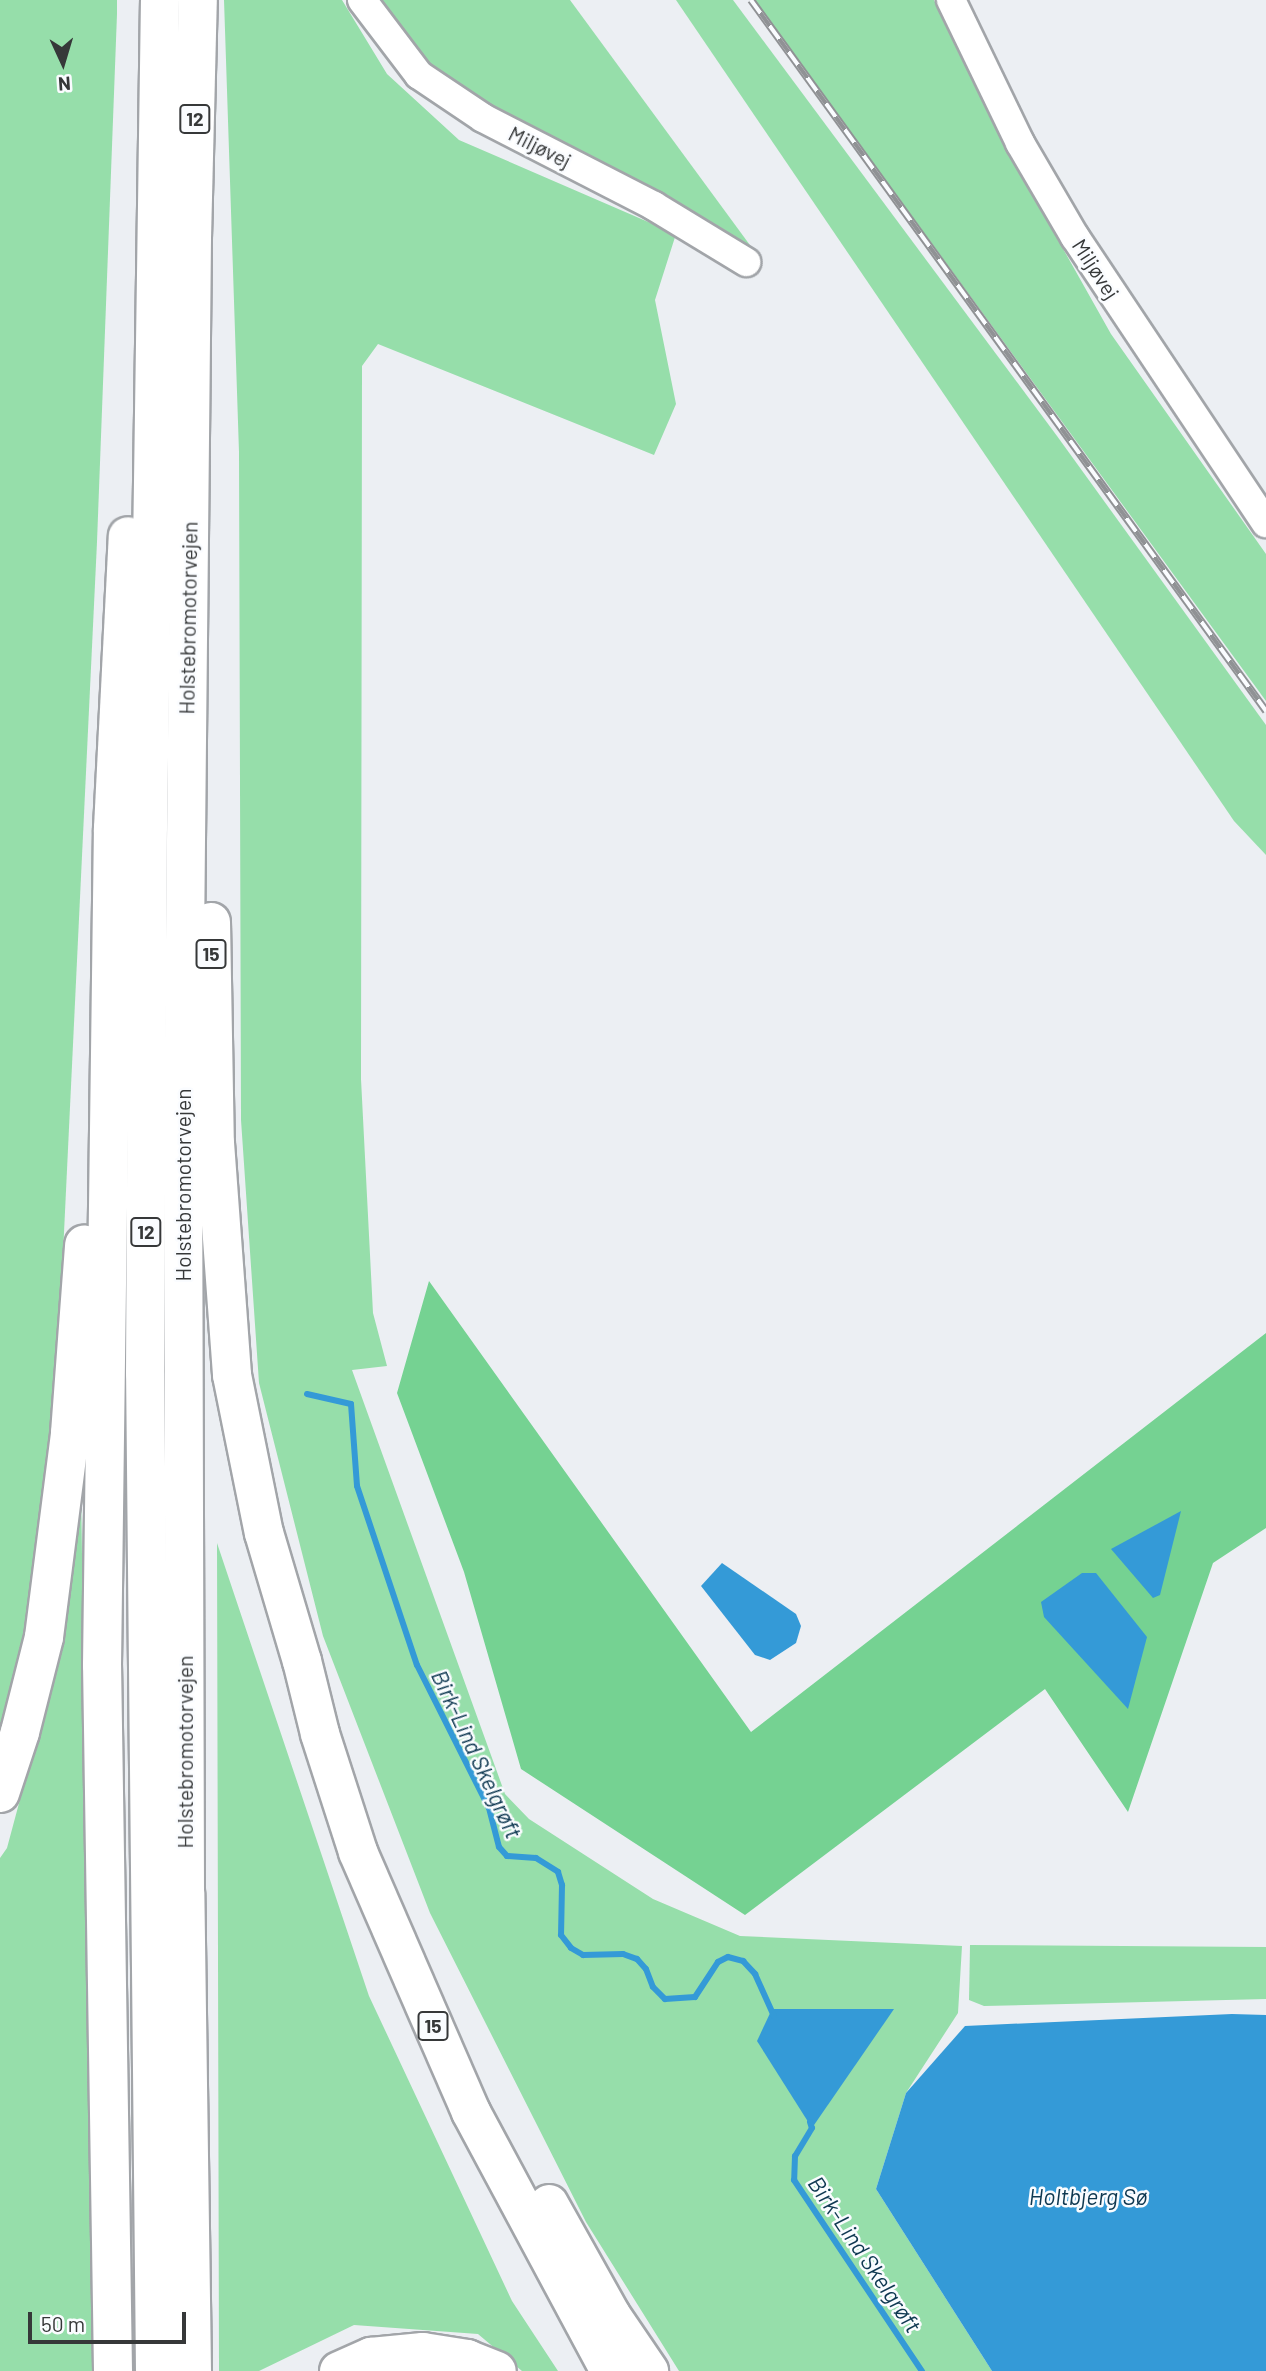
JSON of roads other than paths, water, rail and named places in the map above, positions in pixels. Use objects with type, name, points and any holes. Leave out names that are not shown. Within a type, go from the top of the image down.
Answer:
[{"type":"highway","name":"Holstebromotorvejen","points":[[155,2371],[145,1359],[160,0]]},
{"type":"highway","name":"Holstebromotorvejen","points":[[192,2371],[185,1893],[183,1307],[192,238],[198,0]]},
{"type":"highway","points":[[0,1793],[20,1732],[44,1637],[71,1433],[98,1000],[113,828],[138,364],[158,93]]},
{"type":"highway","name":"15","points":[[192,238],[202,301],[215,1129],[221,1260],[232,1376],[264,1533],[302,1661],[320,1734],[369,1877],[471,2112],[610,2371]]},
{"type":"highway","points":[[113,828],[102,1665],[113,2371]]},
{"type":"highway","points":[[302,1661],[371,1841],[495,2109],[611,2315],[649,2371]]},
{"type":"highway","points":[[339,2371],[371,2357],[424,2352],[467,2359],[496,2371]]},
{"type":"street","name":"Miljøvej","points":[[362,0],[419,75],[483,118],[654,206],[746,262]]},
{"type":"street","name":"Miljøvej","points":[[951,0],[1020,143],[1075,237],[1266,523]]},
{"type":"water","points":[[1181,1511],[1160,1595],[1153,1598],[1111,1549]]},
{"type":"water","points":[[722,1563],[796,1614],[801,1626],[796,1643],[770,1660],[755,1655],[701,1586]]},
{"type":"water","points":[[1082,1573],[1096,1573],[1147,1637],[1128,1709],[1044,1617],[1041,1602]]},
{"type":"water","points":[[772,2009],[894,2009],[812,2128],[757,2041]]},
{"type":"water","name":"Holtbjerg Sø","points":[[1232,2014],[1266,2015],[1266,2371],[992,2371],[876,2189],[906,2093],[965,2026]]},
{"type":"waterway","name":"Birk-Lind Skelgrøft","points":[[307,1394],[351,1404],[357,1486],[417,1665],[489,1808],[499,1847],[507,1856],[536,1858],[558,1872],[562,1885],[561,1935],[571,1948],[583,1955],[623,1954],[637,1959],[646,1969],[653,1987],[665,1999],[695,1997],[718,1962],[728,1957],[743,1961],[755,1974],[774,2016]]},
{"type":"waterway","name":"Birk-Lind Skelgrøft","points":[[810,2122],[812,2128],[795,2156],[794,2180],[922,2371]]},
{"type":"railway","points":[[751,0],[1266,711]]}]
